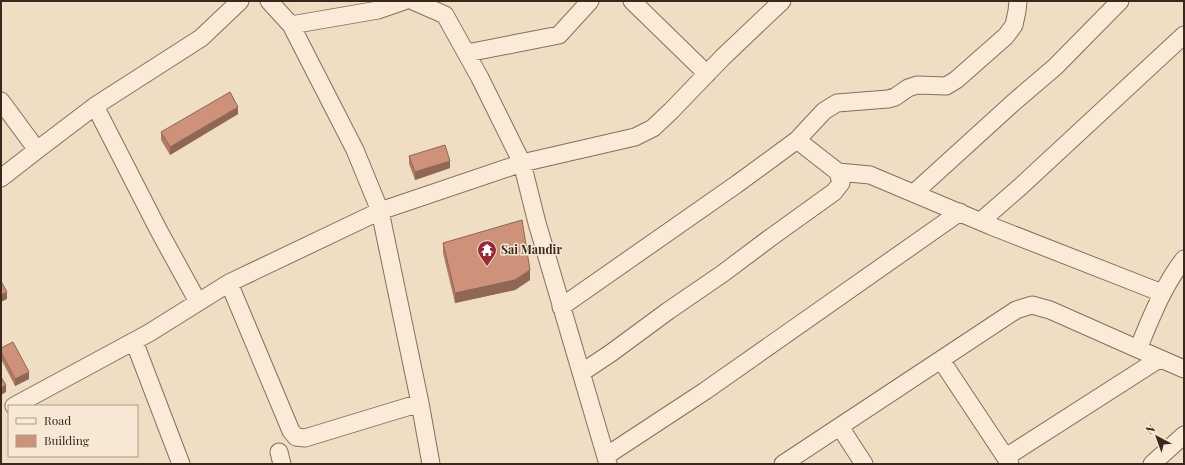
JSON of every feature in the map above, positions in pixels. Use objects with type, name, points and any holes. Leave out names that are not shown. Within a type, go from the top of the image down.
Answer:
[{"type":"street","points":[[1,178],[95,106],[201,38],[240,1]]},
{"type":"street","points":[[269,1],[291,25],[355,150],[380,211],[396,296],[420,403],[431,464]]},
{"type":"street","points":[[291,25],[378,10],[404,1]]},
{"type":"street","points":[[413,1],[445,15],[480,78],[522,164],[561,307],[607,460],[960,212]]},
{"type":"street","points":[[466,53],[559,35],[590,1]]},
{"type":"street","points":[[632,1],[706,74]]},
{"type":"street","points":[[16,405],[149,333],[229,283],[380,211],[522,164],[635,137],[653,128],[672,111],[706,74],[782,1]]},
{"type":"street","points":[[561,307],[737,184],[797,140],[824,111],[837,103],[888,99],[895,97],[908,88],[917,85],[946,86],[956,80],[1006,36],[1014,24],[1018,11],[1018,1]]},
{"type":"street","points":[[914,194],[1054,67],[1120,1]]},
{"type":"street","points":[[981,221],[1184,35]]},
{"type":"street","points":[[1,101],[36,150]]},
{"type":"street","points":[[95,106],[159,231],[198,302]]},
{"type":"street","points":[[581,373],[611,354],[668,311],[722,274],[834,192],[842,183],[838,172],[797,140]]},
{"type":"street","points":[[838,172],[870,175],[1162,293]]},
{"type":"street","points":[[1138,350],[1162,293],[1174,272],[1184,259]]},
{"type":"street","points":[[229,283],[291,430],[296,437],[305,438],[420,403]]},
{"type":"street","points":[[783,464],[1016,310],[1032,305],[1050,310],[1138,350],[1184,368]]},
{"type":"street","points":[[134,341],[181,464]]},
{"type":"street","points":[[941,360],[1008,461],[1159,359]]},
{"type":"street","points":[[840,427],[864,464]]},
{"type":"street","points":[[1152,464],[1184,435]]},
{"type":"building","points":[[230,92],[238,107],[170,147],[161,132]]},
{"type":"building","points":[[445,145],[450,161],[415,172],[409,156]]},
{"type":"building","name":"Sai Mandir","points":[[522,220],[530,270],[515,280],[455,293],[443,243]]},
{"type":"building","points":[[1,281],[7,292],[1,295]]},
{"type":"building","points":[[13,342],[29,372],[15,379],[1,352],[1,348]]},
{"type":"building","points":[[1,377],[6,385],[1,388]]},
{"type":"place","name":"Sai Mandir","points":[[487,267]]}]
